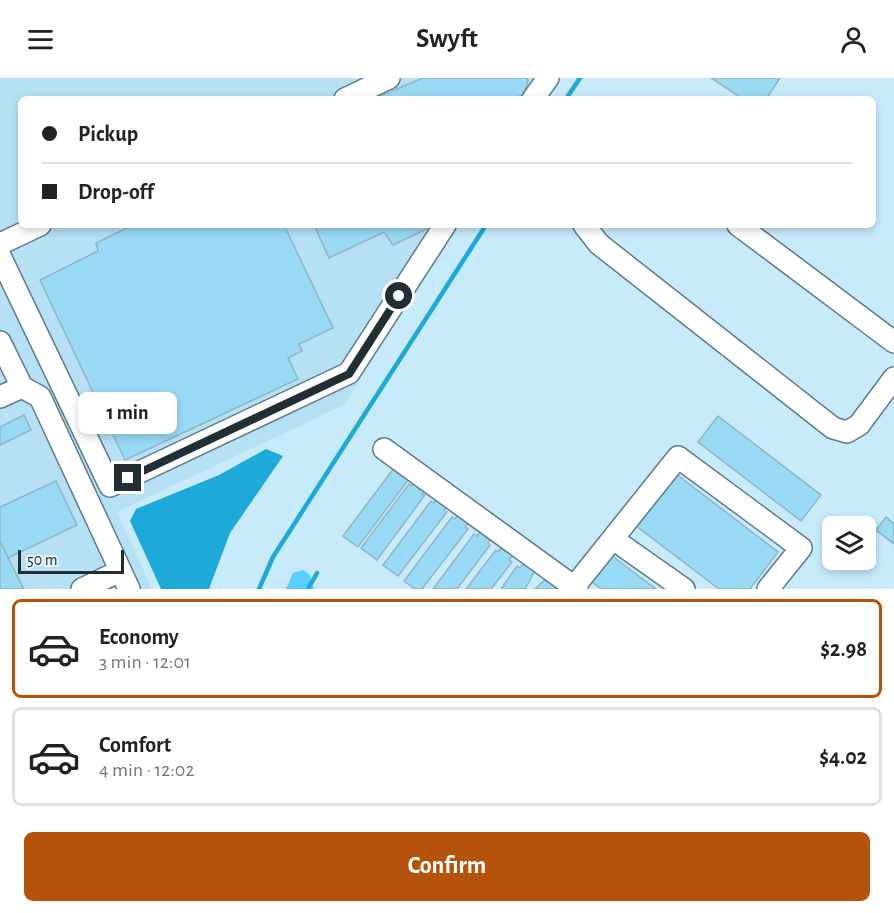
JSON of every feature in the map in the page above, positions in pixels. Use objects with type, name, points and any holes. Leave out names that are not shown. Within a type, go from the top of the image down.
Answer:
[{"type":"lane","points":[[351,96],[389,78]]},
{"type":"lane","points":[[535,96],[548,78]]},
{"type":"lane","points":[[0,244],[34,228]]},
{"type":"lane","points":[[0,256],[110,486],[349,374],[443,228]]},
{"type":"lane","points":[[586,228],[599,244],[833,428],[847,432],[859,425],[894,378]]},
{"type":"lane","points":[[742,228],[894,342]]},
{"type":"lane","points":[[0,342],[22,387],[40,397],[124,580],[81,589]]},
{"type":"lane","points":[[0,397],[22,387]]},
{"type":"lane","points":[[384,449],[575,588],[678,457],[801,548],[768,589]]},
{"type":"lane","points":[[613,539],[684,589]]},
{"type":"shaded area","points":[[0,78],[553,78],[542,96],[18,96],[18,228],[457,228],[344,405],[117,512],[152,589],[0,589]]},
{"type":"shaded area","points":[[266,449],[283,456],[230,533],[209,589],[161,589],[130,521],[136,509],[219,475]]},
{"type":"shaded area","points":[[303,570],[310,575],[314,589],[286,589],[293,573]]},
{"type":"building","points":[[423,78],[527,78],[528,81],[524,94],[520,96],[380,96]]},
{"type":"building","points":[[711,78],[780,78],[768,96],[738,96]]},
{"type":"building","points":[[127,228],[285,228],[333,328],[299,344],[302,351],[288,358],[298,379],[125,460],[40,280],[98,251],[96,243]]},
{"type":"building","points":[[315,228],[429,228],[393,245],[384,232],[329,258]]},
{"type":"building","points":[[24,415],[31,430],[0,445],[0,427]]},
{"type":"building","points":[[718,416],[821,495],[801,521],[698,442]]},
{"type":"building","points":[[394,468],[409,479],[358,547],[343,536]]},
{"type":"building","points":[[675,473],[778,552],[750,589],[719,589],[635,525]]},
{"type":"building","points":[[418,478],[428,486],[422,494],[425,495],[377,560],[361,548],[409,484],[412,486]]},
{"type":"building","points":[[56,481],[77,525],[8,558],[0,541],[0,507]]},
{"type":"building","points":[[439,495],[450,503],[444,510],[447,512],[398,576],[383,565],[431,501],[434,503]]},
{"type":"building","points":[[461,511],[471,519],[465,527],[468,529],[422,589],[415,589],[404,581],[452,517],[455,519]]},
{"type":"building","points":[[886,517],[894,524],[894,544],[876,530]]},
{"type":"building","points":[[483,528],[493,536],[488,543],[490,545],[457,589],[433,589],[474,534],[477,536]]},
{"type":"building","points":[[0,541],[8,558],[24,589],[0,589]]},
{"type":"building","points":[[504,544],[515,552],[509,560],[512,562],[491,589],[466,589],[496,550],[498,552]]},
{"type":"building","points":[[612,556],[656,589],[601,589],[592,582]]},
{"type":"building","points":[[526,561],[536,569],[525,589],[501,589],[517,566],[520,568]]},
{"type":"building","points":[[548,577],[558,585],[556,589],[535,589]]},
{"type":"waterway","points":[[568,96],[580,78]]},
{"type":"waterway","points":[[259,589],[273,557],[484,228]]},
{"type":"waterway","points":[[308,589],[317,573]]},
{"type":"route","points":[[128,478],[349,374],[399,296]]}]
